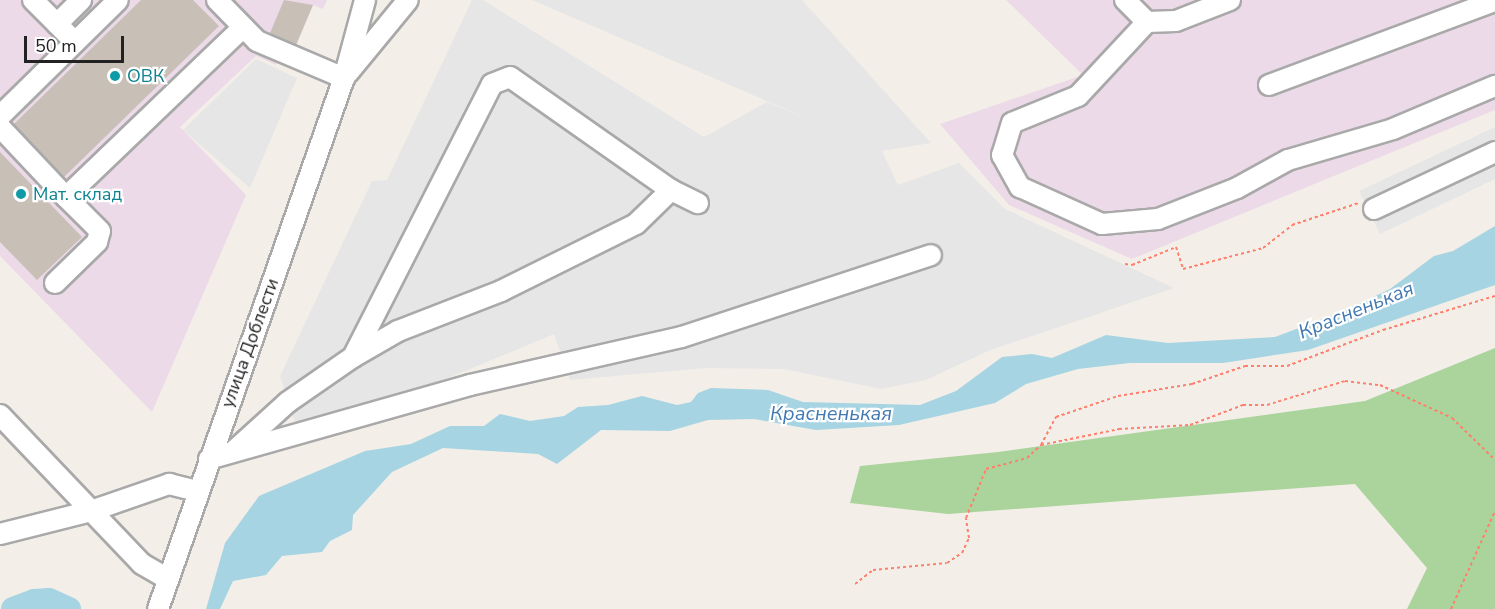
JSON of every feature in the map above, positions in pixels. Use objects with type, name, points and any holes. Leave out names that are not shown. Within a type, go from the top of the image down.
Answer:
[{"type":"street","points":[[33,0],[75,42]]},
{"type":"street","points":[[57,24],[81,0]]},
{"type":"street","points":[[0,116],[118,0]]},
{"type":"street","points":[[217,0],[257,41],[344,78],[408,0]]},
{"type":"street","name":"улица Доблести","points":[[158,609],[344,78],[365,0]]},
{"type":"street","points":[[1125,0],[1147,22]]},
{"type":"street","points":[[1230,0],[1176,21],[1147,22],[1078,96],[1012,123],[1002,155],[1020,187],[1102,224],[1158,219],[1237,188],[1288,160],[1393,129],[1495,86]]},
{"type":"street","points":[[1269,85],[1495,1]]},
{"type":"street","points":[[66,197],[243,27]]},
{"type":"street","points":[[353,357],[492,84],[510,76],[671,190],[698,203]]},
{"type":"street","points":[[0,127],[100,231],[96,242],[55,283]]},
{"type":"street","points":[[1380,206],[1495,152]]},
{"type":"street","points":[[232,453],[288,402],[353,357],[398,331],[501,291],[636,224],[671,190]]},
{"type":"street","points":[[209,459],[470,385],[682,337],[931,255]]},
{"type":"street","points":[[0,415],[142,564],[168,579]]},
{"type":"street","points":[[0,534],[91,510],[169,484],[198,491]]},
{"type":"path","points":[[1125,264],[1132,266],[1176,247],[1183,269],[1263,248],[1292,225],[1314,217],[1360,203],[1380,206]]},
{"type":"path","points":[[855,584],[873,570],[947,563],[962,553],[969,538],[966,518],[986,469],[1028,459],[1041,445],[1056,417],[1118,396],[1192,384],[1245,366],[1287,366],[1383,330],[1495,296]]},
{"type":"path","points":[[1041,445],[1119,429],[1190,425],[1243,405],[1276,403],[1345,381],[1380,385],[1452,418],[1495,460]]},
{"type":"path","points":[[1451,609],[1495,511]]},
{"type":"shaded area","points":[[0,0],[327,0],[323,9],[313,5],[296,46],[286,42],[276,65],[256,56],[180,127],[246,195],[152,412],[0,256]]},
{"type":"shaded area","points":[[472,0],[483,0],[704,137],[767,102],[818,123],[532,0],[802,0],[931,143],[882,151],[898,185],[959,163],[1005,209],[1174,288],[988,351],[926,380],[881,389],[784,369],[706,368],[570,380],[554,334],[393,401],[296,425],[280,376],[372,181],[387,180]]},
{"type":"shaded area","points":[[1006,0],[1495,0],[1495,110],[1132,259],[1009,205],[940,124],[1083,75]]},
{"type":"shaded area","points":[[256,59],[297,78],[250,188],[183,130]]},
{"type":"shaded area","points":[[1495,127],[1495,179],[1380,234],[1359,191]]},
{"type":"green space","points":[[1495,348],[1495,609],[1407,609],[1427,568],[1355,484],[948,514],[850,503],[860,466],[998,452],[1365,401]]},
{"type":"water","points":[[1495,226],[1495,285],[1308,350],[1223,363],[1130,363],[1078,369],[1026,384],[995,403],[899,425],[816,430],[754,419],[708,420],[670,431],[601,430],[557,464],[538,454],[443,448],[392,472],[353,515],[352,530],[330,541],[322,552],[282,556],[266,575],[233,581],[220,609],[206,609],[225,543],[259,496],[365,451],[411,444],[450,426],[484,426],[500,414],[530,421],[564,416],[578,407],[608,405],[642,396],[677,405],[691,402],[698,393],[711,388],[768,390],[803,402],[920,405],[956,391],[1002,357],[1032,354],[1052,358],[1106,335],[1168,343],[1275,337],[1344,311],[1390,289],[1434,256],[1453,251]]},
{"type":"building","name":"ОВК","points":[[141,0],[193,0],[219,26],[64,177],[14,124]]},
{"type":"building","points":[[284,0],[313,5],[296,45],[270,33]]},
{"type":"building","name":"Мат. склад","points":[[0,152],[82,237],[37,280],[0,242]]},
{"type":"waterway","name":"Красненькая","points":[[13,609],[34,601],[49,600],[69,609]]},
{"type":"place","name":"ОВК","points":[[115,76]]},
{"type":"place","name":"Мат. склад","points":[[21,194]]}]
